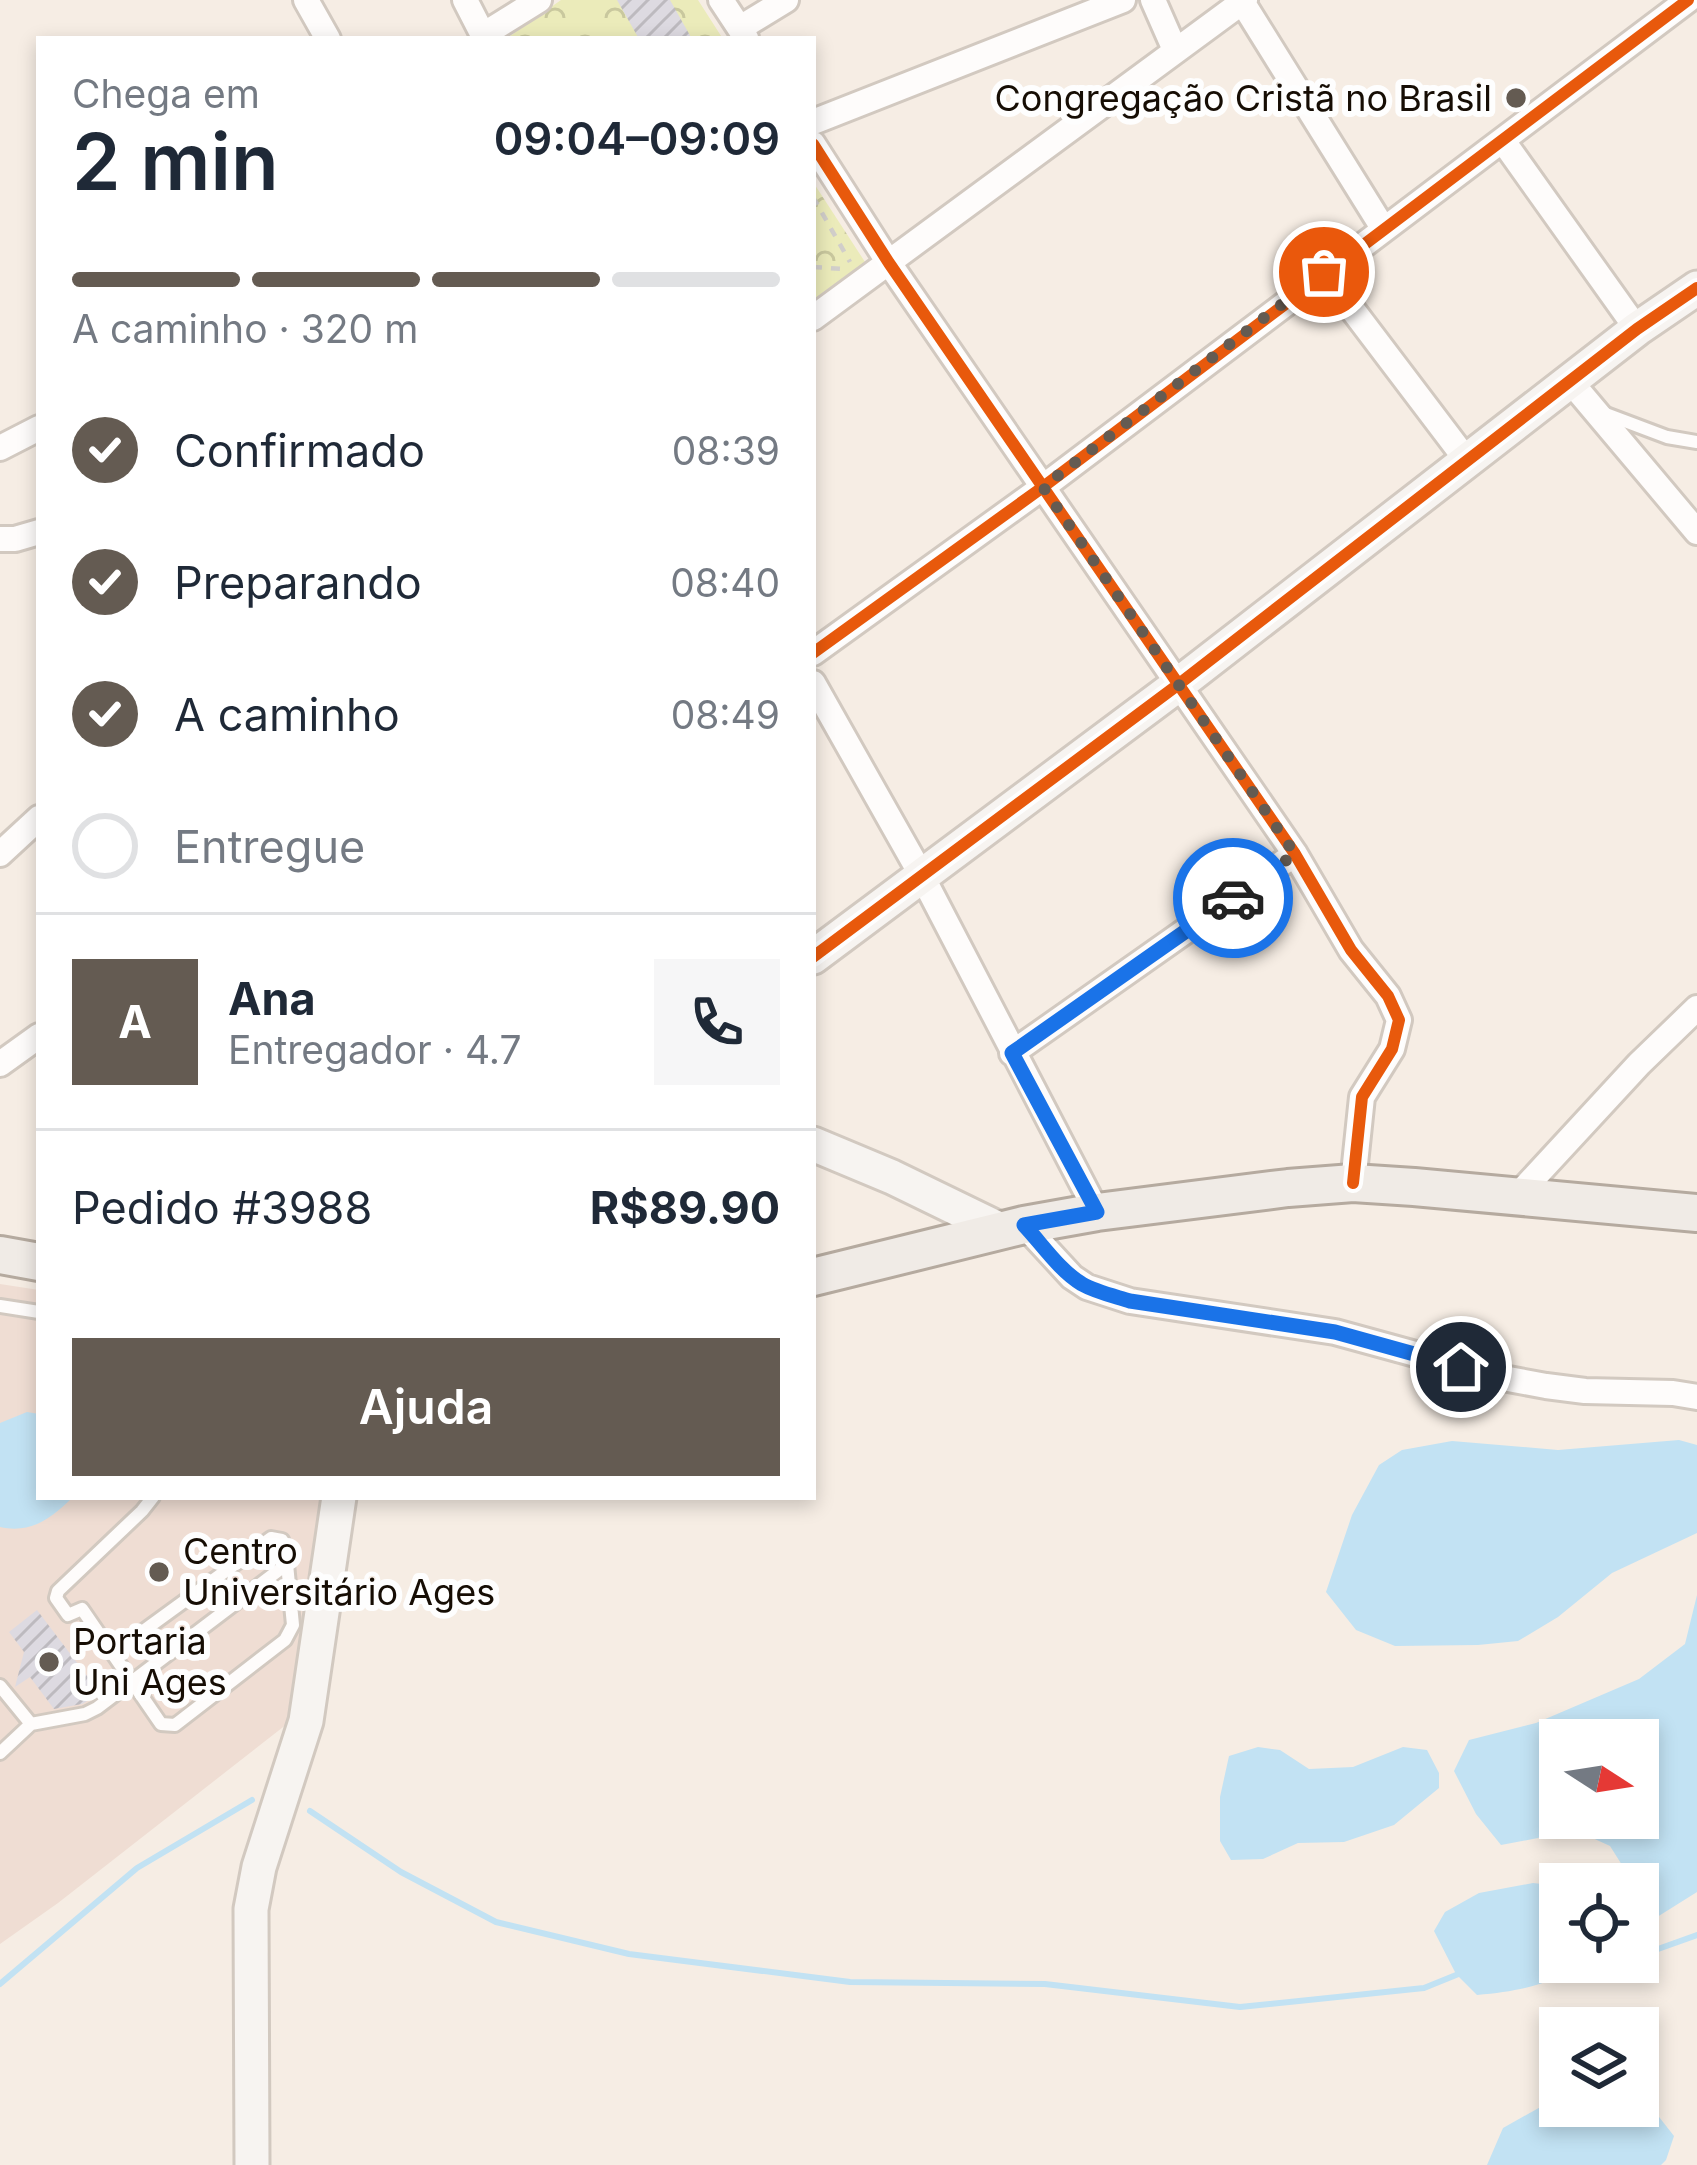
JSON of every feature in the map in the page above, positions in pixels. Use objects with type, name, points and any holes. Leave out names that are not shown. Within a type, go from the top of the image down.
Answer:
[{"type":"main road","points":[[816,1275],[1097,1212],[1288,1187],[1353,1184],[1697,1213]]},
{"type":"street","points":[[306,0],[326,36]]},
{"type":"street","points":[[465,0],[483,36]]},
{"type":"street","points":[[485,36],[538,0]]},
{"type":"street","points":[[722,0],[743,33],[786,0]]},
{"type":"street","points":[[816,121],[1123,0]]},
{"type":"street","points":[[1153,0],[1175,50]]},
{"type":"street","points":[[816,651],[1043,487],[1688,0]]},
{"type":"street","points":[[816,316],[1243,1],[1383,228]]},
{"type":"street","points":[[1503,141],[1637,329]]},
{"type":"street","points":[[816,149],[889,263],[1295,854],[1351,950],[1388,996],[1399,1020],[1392,1048],[1362,1097],[1353,1184]]},
{"type":"street","points":[[1324,272],[1468,461]]},
{"type":"street","points":[[816,956],[1697,288]]},
{"type":"street","points":[[1570,381],[1697,532]]},
{"type":"street","points":[[0,448],[36,430]]},
{"type":"street","points":[[0,539],[36,533]]},
{"type":"street","points":[[816,688],[922,876],[1097,1212]]},
{"type":"street","points":[[0,854],[36,821]]},
{"type":"street","points":[[1012,1053],[1295,854]]},
{"type":"street","points":[[1517,1196],[1697,1008]]},
{"type":"street","points":[[0,1064],[36,1038]]},
{"type":"street","points":[[816,1145],[1013,1228],[1087,1287],[1130,1301],[1335,1332],[1546,1386],[1697,1397]]},
{"type":"street","points":[[252,2165],[251,1909],[266,1843],[306,1721],[339,1500]]},
{"type":"lane","points":[[1594,409],[1667,437],[1697,442]]},
{"type":"lane","points":[[0,1306],[36,1312]]},
{"type":"lane","points":[[151,1500],[56,1595],[68,1616],[82,1609],[161,1724],[175,1724],[285,1640],[293,1625],[287,1564]]},
{"type":"lane","points":[[0,1753],[31,1724],[92,1711],[132,1682],[287,1564],[290,1558],[282,1540],[271,1538],[113,1653]]},
{"type":"lane","points":[[0,1686],[31,1724]]},
{"type":"path","points":[[816,201],[854,269]]},
{"type":"path","points":[[816,267],[854,269]]},
{"type":"path","points":[[841,279],[854,269]]},
{"type":"shaded area","name":"Centro Universitário Ages","points":[[0,1284],[36,1290],[36,1500],[329,1500],[306,1647],[287,1724],[0,1944]]},
{"type":"green space","points":[[561,0],[698,0],[721,36],[510,36]]},
{"type":"green space","points":[[816,187],[865,262],[857,282],[816,310]]},
{"type":"water","points":[[27,1412],[36,1414],[36,1500],[70,1500],[40,1522],[22,1528],[0,1527],[0,1423]]},
{"type":"water","points":[[1679,1440],[1697,1445],[1697,1533],[1612,1573],[1558,1617],[1518,1641],[1395,1646],[1356,1630],[1326,1592],[1352,1515],[1379,1465],[1402,1450],[1452,1441],[1558,1450]]},
{"type":"water","points":[[1697,1595],[1697,1892],[1659,1916],[1659,1863],[1621,1863],[1610,1846],[1595,1839],[1659,1839],[1659,1719],[1545,1719],[1639,1679],[1685,1644]]},
{"type":"water","points":[[1536,1723],[1539,1837],[1501,1845],[1476,1814],[1454,1771],[1469,1740]]},
{"type":"water","points":[[1258,1747],[1280,1750],[1309,1769],[1353,1767],[1403,1747],[1427,1750],[1439,1773],[1439,1788],[1394,1825],[1344,1842],[1298,1843],[1263,1859],[1231,1860],[1220,1841],[1220,1797],[1229,1756]]},
{"type":"water","points":[[1539,1884],[1542,1983],[1477,1995],[1456,1974],[1434,1931],[1445,1912],[1479,1893]]},
{"type":"water","points":[[1539,2108],[1539,2127],[1659,2127],[1659,2117],[1674,2136],[1661,2165],[1487,2165],[1503,2128]]},
{"type":"building","points":[[617,0],[670,0],[690,36],[637,36]]},
{"type":"building","name":"Portaria Uni Ages","points":[[37,1610],[100,1693],[82,1704],[54,1709],[30,1677],[15,1687],[24,1652],[9,1632]]},
{"type":"waterway","points":[[0,1984],[137,1868],[252,1800]]},
{"type":"waterway","points":[[310,1811],[401,1872],[496,1922],[629,1954],[850,1982],[1045,1984],[1240,2007],[1424,1988],[1461,1973]]},
{"type":"waterway","points":[[1659,1949],[1697,1935]]},
{"type":"cycle path","points":[[816,651],[1043,487],[1688,0]]},
{"type":"cycle path","points":[[816,149],[889,263],[1295,854],[1351,950],[1388,996],[1399,1020],[1392,1049],[1362,1097],[1353,1183]]},
{"type":"cycle path","points":[[816,955],[1697,288]]},
{"type":"way so far","points":[[1233,898],[1295,854],[1043,487],[1324,272]]},
{"type":"place","name":"Congregação Cristã no Brasil","points":[[1516,98]]},
{"type":"place","name":"Centro Universitário Ages","points":[[159,1572]]},
{"type":"place","name":"Portaria Uni Ages","points":[[49,1662]]},
{"type":"route","points":[[1233,898],[1012,1053],[1097,1212],[1024,1225],[1072,1277],[1105,1293],[1130,1301],[1335,1332],[1461,1367]]}]
